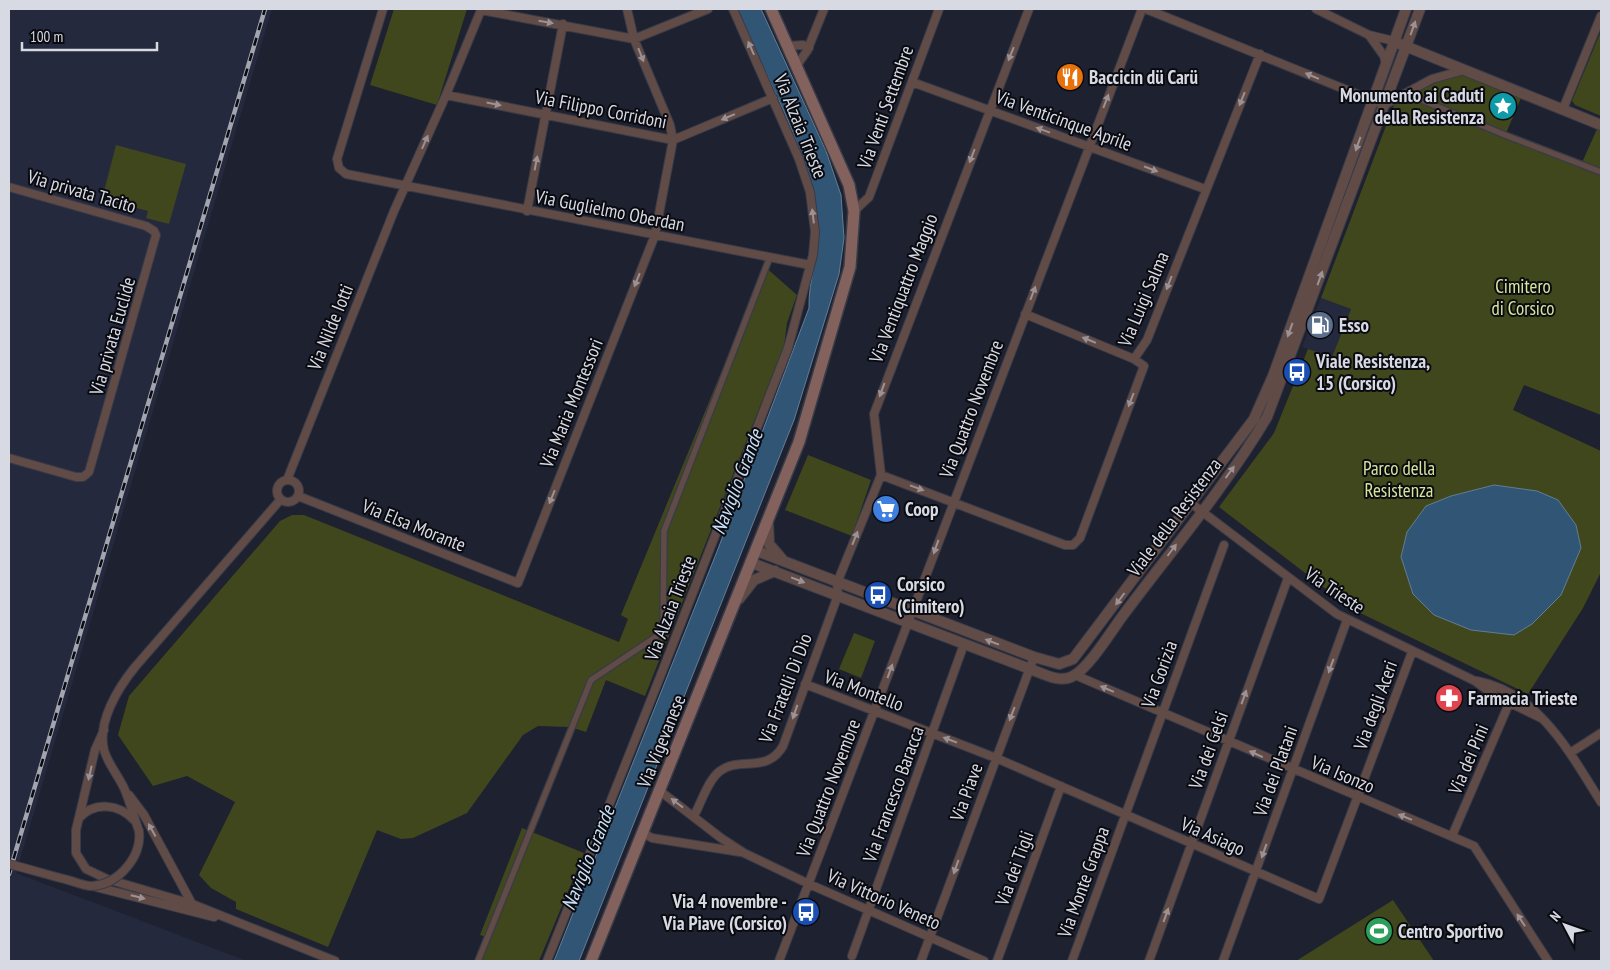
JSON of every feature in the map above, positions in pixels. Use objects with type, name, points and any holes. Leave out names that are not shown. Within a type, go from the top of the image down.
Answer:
[{"type":"main road","name":"Via Vigevanese","points":[[591,961],[735,606],[799,442],[846,282],[852,253],[854,211],[849,185],[841,163],[771,9]]},
{"type":"street","name":"Via Guglielmo Oberdan","points":[[383,9],[337,164],[346,174],[810,265]]},
{"type":"street","points":[[627,9],[634,39],[670,125],[673,140]]},
{"type":"street","points":[[527,211],[563,24],[634,39],[708,9]]},
{"type":"street","name":"Via Alzaia Trieste","points":[[546,961],[662,672],[788,348],[810,265],[816,232],[810,192],[799,159],[733,9]]},
{"type":"street","points":[[797,65],[809,48],[824,9]]},
{"type":"street","name":"Via Venti Settembre","points":[[854,211],[869,198],[939,9]]},
{"type":"street","name":"Via Ventiquattro Maggio","points":[[837,583],[881,475],[874,414],[1029,9]]},
{"type":"street","name":"Via Quattro Novembre","points":[[779,961],[1142,9]]},
{"type":"street","points":[[1146,9],[1379,103],[1405,93],[1432,79],[1464,70]]},
{"type":"street","points":[[1316,9],[1332,12],[1369,35],[1394,41],[1601,125]]},
{"type":"street","name":"Viale della Resistenza","points":[[1379,103],[1386,65],[1406,9]]},
{"type":"street","name":"Viale della Resistenza","points":[[1075,675],[1091,658],[1201,511],[1254,439],[1267,417],[1303,307],[1379,103],[1406,47],[1420,9]]},
{"type":"street","name":"Via Nilde Iotti","points":[[287,480],[405,187],[481,10],[563,24]]},
{"type":"street","points":[[1563,110],[1601,16]]},
{"type":"street","points":[[1369,35],[1384,56],[1386,65]]},
{"type":"street","points":[[788,46],[802,45],[809,48]]},
{"type":"street","name":"Via Luigi Salma","points":[[881,475],[1065,545],[1072,545],[1080,538],[1144,366],[1134,359],[1147,340],[1205,189],[1260,54]]},
{"type":"street","name":"Via Venticinque Aprile","points":[[912,82],[1205,189]]},
{"type":"street","points":[[1405,93],[1505,135],[1601,172]]},
{"type":"street","name":"Via Filippo Corridoni","points":[[446,95],[673,140],[773,98]]},
{"type":"street","name":"Via Maria Montessori","points":[[518,583],[655,235],[673,140]]},
{"type":"street","name":"Via privata Tacito","points":[[9,187],[146,226]]},
{"type":"street","name":"Via privata Euclide","points":[[9,458],[76,477],[83,477],[89,472],[155,243],[154,231],[146,226]]},
{"type":"street","points":[[478,961],[591,680],[663,632],[664,531],[768,262]]},
{"type":"street","name":"Viale della Resistenza","points":[[757,551],[1034,657],[1058,664],[1068,662],[1078,656],[1254,419],[1303,307]]},
{"type":"street","points":[[1025,314],[1134,359]]},
{"type":"street","points":[[287,480],[296,483],[298,496],[290,502],[281,499],[277,489],[280,483],[287,480]]},
{"type":"street","name":"Via Elsa Morante","points":[[298,496],[518,583]]},
{"type":"street","points":[[281,499],[126,678],[116,694],[95,750],[79,818],[75,847],[78,858],[86,870],[107,879],[192,904],[335,961]]},
{"type":"street","name":"Via Trieste","points":[[1192,504],[1288,578],[1347,620],[1475,681],[1494,686],[1543,719],[1557,733],[1601,802]]},
{"type":"street","points":[[768,521],[769,544],[786,563]]},
{"type":"street","name":"Via Gorizia","points":[[1125,815],[1224,545]]},
{"type":"street","points":[[752,563],[1030,669],[1061,679],[1075,675]]},
{"type":"street","points":[[735,606],[750,583],[774,571]]},
{"type":"street","name":"Via dei Gelsi","points":[[1149,961],[1288,578]]},
{"type":"street","name":"Via Fratelli Di Dio","points":[[694,816],[713,779],[720,771],[772,760],[778,753],[838,595],[837,583]]},
{"type":"street","name":"Via dei Platani","points":[[1223,961],[1347,620]]},
{"type":"street","name":"Via Francesco Baracca","points":[[852,956],[964,644]]},
{"type":"street","name":"Via degli Aceri","points":[[1358,798],[1412,652]]},
{"type":"street","name":"Via Piave","points":[[921,961],[1034,657]]},
{"type":"street","name":"Via Isonzo","points":[[1075,675],[1358,798],[1474,846],[1548,961]]},
{"type":"street","name":"Via Montello","points":[[805,684],[996,758]]},
{"type":"street","name":"Via dei Pini","points":[[1452,836],[1511,699]]},
{"type":"street","points":[[104,730],[105,752],[124,788],[144,815],[192,904]]},
{"type":"street","points":[[1570,752],[1601,733]]},
{"type":"street","name":"Via Asiago","points":[[996,758],[1319,899],[1358,798]]},
{"type":"street","name":"Via dei Tigli","points":[[997,961],[1061,786]]},
{"type":"street","points":[[90,886],[104,882],[126,869],[135,857],[139,831],[124,788]]},
{"type":"street","name":"Via Vittorio Veneto","points":[[660,791],[721,838],[744,853],[808,884],[984,961]]},
{"type":"street","points":[[79,818],[91,808],[108,806],[122,811],[136,823]]},
{"type":"street","name":"Via Monte Grappa","points":[[1072,961],[1125,815]]},
{"type":"street","name":"Via Vittorio Veneto","points":[[643,833],[652,838],[744,853]]},
{"type":"street","points":[[9,864],[201,915],[229,920]]},
{"type":"shaded area","points":[[9,9],[272,9],[16,873],[247,961],[9,961]]},
{"type":"shaded area","points":[[737,9],[761,9],[826,151],[841,195],[844,238],[839,274],[794,420],[579,961],[554,961],[718,549],[809,308],[810,287],[818,233],[812,194],[796,139]]},
{"type":"shaded area","points":[[1321,298],[1351,309],[1332,357],[1302,347]]},
{"type":"shaded area","points":[[1494,485],[1537,491],[1558,500],[1576,525],[1581,548],[1561,595],[1532,624],[1514,635],[1471,630],[1434,615],[1413,594],[1401,557],[1407,532],[1426,506],[1451,496]]},
{"type":"green space","points":[[394,9],[467,9],[437,105],[370,85]]},
{"type":"green space","points":[[1601,31],[1601,116],[1575,105],[1572,101]]},
{"type":"green space","name":"Parco della Resistenza","points":[[1468,73],[1521,98],[1504,138],[1580,167],[1597,129],[1601,131],[1601,415],[1524,385],[1513,410],[1601,451],[1601,572],[1583,608],[1528,694],[1352,609],[1219,507],[1274,433],[1308,349],[1332,357],[1351,309],[1321,298],[1395,102],[1438,81]]},
{"type":"green space","points":[[116,145],[186,164],[169,224],[146,218],[148,211],[102,199]]},
{"type":"green space","points":[[763,265],[797,295],[787,323],[784,346],[645,696],[606,680],[586,732],[570,727],[538,726],[523,735],[467,813],[413,838],[401,839],[377,830],[328,947],[236,909],[236,902],[211,888],[199,875],[235,802],[187,776],[153,786],[118,735],[129,696],[280,521],[292,515],[304,515],[619,642],[628,619],[621,615],[744,317]]},
{"type":"green space","points":[[808,455],[871,480],[852,536],[785,510]]},
{"type":"green space","points":[[854,633],[875,641],[861,678],[839,669]]},
{"type":"green space","points":[[522,828],[584,853],[539,961],[479,961],[486,937],[480,935]]},
{"type":"green space","name":"Centro Sportivo","points":[[1393,900],[1434,961],[1296,961]]},
{"type":"railway","points":[[9,874],[265,9]]},
{"type":"place","name":"Baccicin dü Carü","points":[[1070,77]]},
{"type":"place","name":"Monumento ai Caduti della Resistenza","points":[[1503,106]]},
{"type":"place","name":"Esso","points":[[1320,325]]},
{"type":"place","name":"Viale Resistenza, 15 (Corsico)","points":[[1297,372]]},
{"type":"place","name":"Coop","points":[[886,509]]},
{"type":"place","name":"Corsico (Cimitero)","points":[[878,595]]},
{"type":"place","name":"Farmacia Trieste","points":[[1449,698]]},
{"type":"place","name":"Via 4 novembre - Via Piave (Corsico)","points":[[806,912]]},
{"type":"place","name":"Centro Sportivo","points":[[1379,931]]},
{"type":"park label","name":"Cimitero di Corsico","points":[[1523,297]]},
{"type":"water label","name":"Naviglio Grande","points":[[737,482]]},
{"type":"water label","name":"Naviglio Grande","points":[[588,858]]}]
